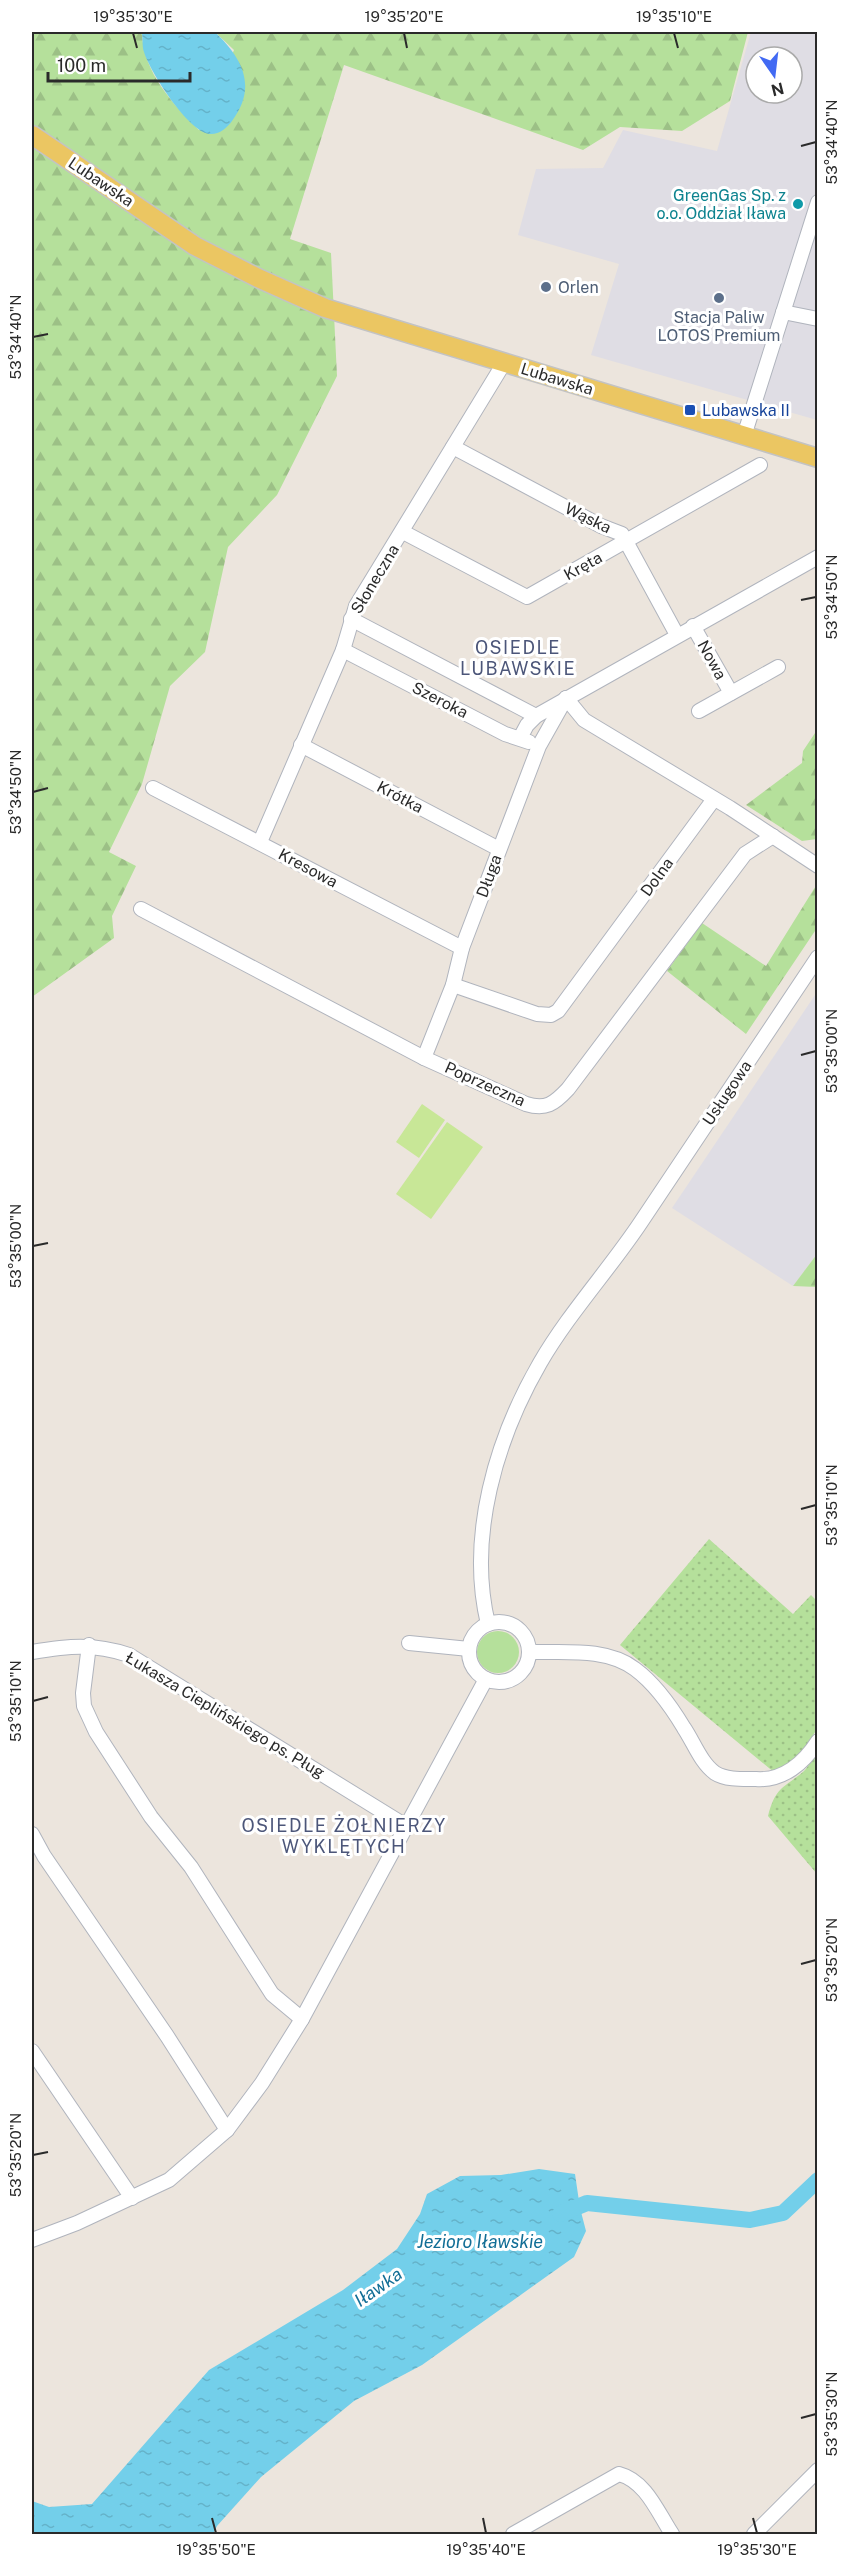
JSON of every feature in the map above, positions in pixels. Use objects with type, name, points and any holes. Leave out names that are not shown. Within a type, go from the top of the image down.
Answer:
[{"type":"main road","name":"Lubawska","points":[[32,135],[195,246],[258,279],[298,295],[327,301],[511,360],[818,453]]},
{"type":"main road","name":"Lubawska","points":[[745,431],[818,458]]},
{"type":"street","points":[[745,431],[818,202]]},
{"type":"street","points":[[783,312],[818,319]]},
{"type":"street","name":"Słoneczna","points":[[260,842],[343,650],[356,606],[453,447],[511,360]]},
{"type":"street","name":"Wąska","points":[[453,447],[601,526],[621,534],[627,541],[677,635]]},
{"type":"street","name":"Kręta","points":[[403,532],[527,597],[760,465]]},
{"type":"street","points":[[520,738],[527,725],[536,716],[818,557]]},
{"type":"street","name":"Szeroka","points":[[351,619],[536,716]]},
{"type":"street","name":"Nowa","points":[[693,626],[731,693]]},
{"type":"street","name":"Szeroka","points":[[343,650],[505,734],[539,746]]},
{"type":"street","name":"Nowa","points":[[699,711],[778,667]]},
{"type":"street","points":[[566,698],[584,720],[818,866]]},
{"type":"street","name":"Długa","points":[[424,1058],[453,985],[462,948],[539,746],[566,698]]},
{"type":"street","name":"Krótka","points":[[301,745],[499,849]]},
{"type":"street","name":"Kresowa","points":[[153,788],[462,948]]},
{"type":"street","name":"Dolna","points":[[453,985],[537,1014],[550,1015],[558,1011],[714,799]]},
{"type":"street","name":"Poprzeczna","points":[[141,909],[424,1058],[526,1104],[538,1107],[555,1103],[745,854],[772,836]]},
{"type":"street","name":"Usługowa","points":[[488,1624],[480,1576],[489,1493],[507,1432],[522,1398],[545,1355],[636,1229],[818,957]]},
{"type":"street","points":[[501,1622],[515,1627],[525,1637],[529,1653],[526,1665],[517,1676],[504,1682],[486,1679],[477,1674],[470,1661],[469,1649],[475,1634],[488,1624],[501,1622]]},
{"type":"street","points":[[409,1643],[469,1649]]},
{"type":"street","points":[[89,1645],[83,1693],[84,1706],[114,1761],[151,1817],[191,1867],[272,1994],[302,2019]]},
{"type":"street","name":"Łukasza Cieplińskiego ps. Pług","points":[[32,1652],[89,1645],[110,1648],[129,1655],[406,1826]]},
{"type":"street","points":[[529,1653],[597,1654],[621,1660],[635,1669],[648,1681],[683,1727],[706,1765],[717,1774],[743,1779],[776,1778],[808,1756],[818,1741]]},
{"type":"street","points":[[32,2240],[50,2235],[169,2180],[227,2130],[262,2083],[302,2019],[486,1679]]},
{"type":"street","points":[[32,1834],[227,2130]]},
{"type":"street","points":[[32,2051],[132,2198]]},
{"type":"street","points":[[754,2535],[818,2470]]},
{"type":"street","points":[[513,2535],[620,2474],[629,2476],[638,2484],[672,2535]]},
{"type":"shaded area","points":[[751,32],[817,32],[817,420],[591,355],[619,264],[518,235],[536,169],[603,168],[623,130],[717,151],[744,56],[744,105],[804,105],[804,45],[747,45]]},
{"type":"shaded area","points":[[817,992],[817,1254],[793,1286],[672,1208]]},
{"type":"green space","points":[[32,32],[145,32],[142,34],[144,48],[154,74],[170,98],[199,130],[234,50],[215,32],[748,32],[730,101],[682,131],[620,127],[583,150],[344,65],[290,239],[331,253],[337,376],[277,495],[228,547],[205,652],[170,686],[142,784],[109,852],[136,866],[112,916],[114,938],[32,997]]},
{"type":"green space","points":[[817,730],[817,839],[802,841],[746,805],[802,763],[803,751]]},
{"type":"green space","points":[[817,884],[817,928],[746,1034],[667,971],[702,923],[766,966]]},
{"type":"green space","points":[[422,1104],[445,1120],[419,1158],[396,1142]]},
{"type":"green space","points":[[447,1122],[483,1147],[431,1219],[396,1194]]},
{"type":"green space","points":[[817,1254],[817,1287],[793,1286]]},
{"type":"green space","points":[[709,1539],[793,1614],[811,1595],[817,1601],[817,1729],[798,1759],[775,1773],[620,1645]]},
{"type":"green space","points":[[498,1631],[506,1632],[513,1637],[518,1644],[518,1660],[513,1667],[506,1672],[498,1673],[490,1672],[483,1667],[478,1660],[477,1652],[478,1644],[483,1637],[490,1632]]},
{"type":"green space","points":[[817,1751],[817,1874],[768,1816],[777,1793],[804,1771]]},
{"type":"water","points":[[145,32],[215,32],[225,42],[239,62],[245,84],[240,108],[225,128],[209,134],[191,123],[181,112],[162,86],[148,61],[143,46],[142,34]]},
{"type":"water","name":"Jezioro Iławskie","points":[[539,2169],[575,2174],[586,2231],[574,2257],[422,2365],[354,2401],[261,2477],[217,2526],[213,2534],[32,2534],[32,2501],[49,2507],[92,2504],[209,2370],[343,2290],[397,2249],[420,2214],[427,2194],[460,2176],[501,2175]]},
{"type":"waterway","name":"Iławka","points":[[560,2214],[587,2203],[750,2220],[783,2213],[818,2180]]},
{"type":"place","name":"GreenGas Sp. z o.o. Oddział Iława","points":[[798,204]]},
{"type":"place","name":"Orlen","points":[[546,287]]},
{"type":"place","name":"Stacja Paliw LOTOS Premium","points":[[719,298]]},
{"type":"place","name":"Lubawska II","points":[[690,410]]},
{"type":"district","name":"OSIEDLE LUBAWSKIE","points":[[518,657]]},
{"type":"district","name":"OSIEDLE ŻOŁNIERZY WYKLĘTYCH","points":[[344,1835]]}]
